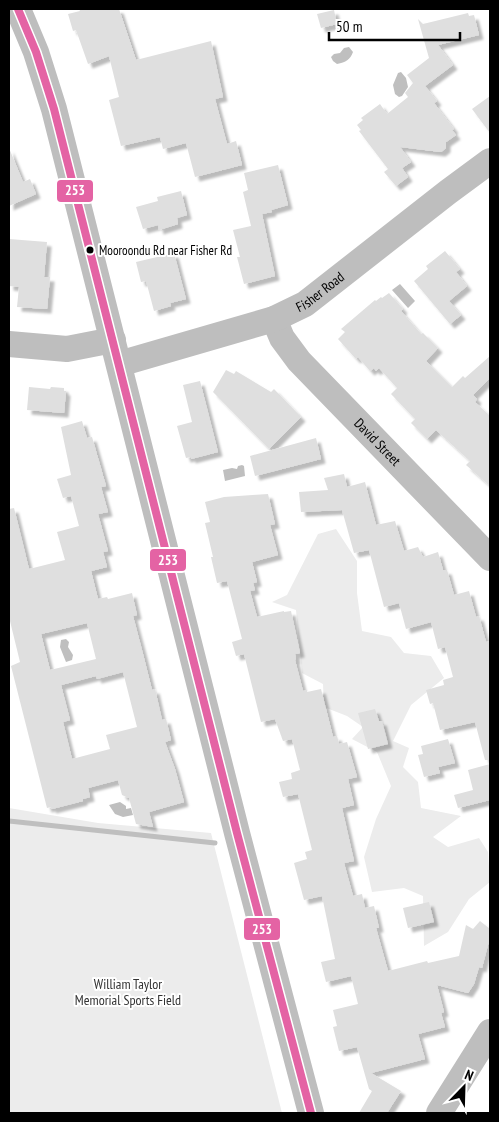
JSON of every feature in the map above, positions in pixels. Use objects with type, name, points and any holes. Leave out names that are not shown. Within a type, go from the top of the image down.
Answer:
[{"type":"street","points":[[18,9],[36,52],[54,109],[238,834],[311,1113]]},
{"type":"street","name":"Fisher Road","points":[[9,344],[116,352],[274,319],[305,304],[448,192],[490,162]]},
{"type":"street","name":"David Street","points":[[274,319],[282,338],[299,362],[490,558]]},
{"type":"street","points":[[439,1113],[490,1032]]},
{"type":"green space","points":[[336,529],[357,561],[357,593],[362,631],[391,637],[404,653],[431,656],[444,678],[411,705],[393,741],[409,748],[403,767],[418,782],[421,808],[461,816],[433,837],[448,847],[479,838],[488,852],[490,882],[469,899],[448,932],[424,946],[423,896],[404,888],[372,892],[364,857],[376,819],[391,786],[377,752],[352,739],[363,727],[347,716],[324,707],[323,684],[302,673],[296,610],[272,602],[287,595],[318,534]]},
{"type":"green space","name":"William Taylor Memorial Sports Field","points":[[9,808],[98,823],[211,833],[282,1113],[9,1113]]},
{"type":"shaded area","points":[[349,47],[353,52],[349,59],[337,64],[333,61],[331,57],[334,54],[340,53],[344,48]]},
{"type":"shaded area","points":[[401,72],[406,78],[408,87],[402,96],[399,97],[395,94],[393,85],[398,73]]},
{"type":"shaded area","points":[[400,284],[415,301],[408,308],[392,290]]},
{"type":"shaded area","points":[[238,466],[244,466],[245,476],[225,481],[223,470],[237,469]]},
{"type":"shaded area","points":[[66,639],[69,642],[68,647],[73,655],[72,660],[66,662],[60,647],[61,640]]},
{"type":"shaded area","points":[[120,802],[126,806],[126,809],[131,808],[133,815],[123,817],[115,814],[109,805]]},
{"type":"building","points":[[79,9],[119,9],[136,60],[211,41],[223,97],[215,99],[227,144],[236,141],[242,165],[195,177],[186,143],[163,149],[160,137],[121,146],[109,100],[119,97],[109,56],[88,64],[76,30],[73,31],[68,14],[80,11]]},
{"type":"building","points":[[334,10],[337,24],[321,28],[317,14]]},
{"type":"building","points":[[468,13],[469,16],[474,15],[479,35],[438,45],[453,65],[425,86],[437,101],[434,103],[454,129],[452,130],[456,135],[446,142],[446,148],[441,152],[400,147],[411,162],[402,168],[408,177],[396,186],[384,172],[388,169],[359,131],[361,130],[357,125],[363,120],[361,118],[380,104],[387,114],[408,97],[405,93],[413,83],[407,75],[429,58],[418,19],[423,24]]},
{"type":"building","points":[[490,96],[490,133],[472,109]]},
{"type":"building","points":[[9,148],[23,182],[30,179],[36,194],[9,206]]},
{"type":"building","points":[[278,165],[288,205],[262,214],[275,276],[244,284],[233,230],[251,226],[243,192],[248,190],[244,173]]},
{"type":"building","points":[[181,191],[187,215],[177,218],[178,224],[159,230],[158,225],[143,229],[136,207],[158,201],[157,197]]},
{"type":"building","points":[[9,239],[47,242],[44,277],[50,277],[47,309],[17,307],[19,287],[9,286]]},
{"type":"building","points":[[445,251],[460,269],[456,272],[467,286],[449,301],[461,315],[450,324],[414,281],[428,269],[426,266]]},
{"type":"building","points":[[174,253],[186,299],[170,303],[171,306],[154,311],[146,281],[141,282],[136,262]]},
{"type":"building","points":[[389,293],[403,309],[401,311],[421,334],[423,333],[438,348],[426,361],[452,387],[463,376],[465,378],[490,356],[490,378],[473,395],[477,399],[475,402],[490,416],[490,486],[466,465],[470,461],[436,430],[427,439],[411,423],[415,419],[391,394],[397,388],[379,368],[376,371],[374,368],[370,371],[338,339],[345,332],[341,329],[375,300]]},
{"type":"building","points":[[226,370],[234,374],[236,371],[271,392],[274,389],[301,417],[269,449],[213,392]]},
{"type":"building","points":[[200,381],[218,452],[191,459],[191,457],[186,458],[177,426],[192,422],[183,385]]},
{"type":"building","points":[[29,387],[64,388],[64,391],[66,391],[64,413],[27,410]]},
{"type":"building","points":[[82,421],[87,438],[92,437],[106,486],[101,487],[108,512],[98,514],[108,551],[103,552],[107,567],[91,571],[98,599],[107,597],[108,599],[132,593],[137,615],[133,616],[152,690],[155,689],[162,720],[166,719],[171,740],[165,742],[184,802],[149,812],[153,827],[136,824],[129,798],[122,795],[118,780],[88,788],[90,797],[83,799],[83,801],[52,809],[51,807],[47,808],[11,666],[20,662],[9,617],[9,509],[14,508],[29,569],[65,560],[57,532],[79,526],[71,496],[63,498],[57,479],[71,475],[61,427]],"holes":[[[87,623],[96,659],[50,670],[41,634]],[[123,672],[137,727],[106,735],[110,749],[72,759],[63,722],[70,720],[61,685],[96,676],[97,679]]]},
{"type":"building","points":[[316,438],[321,459],[255,476],[250,456]]},
{"type":"building","points":[[344,474],[347,487],[365,482],[376,525],[395,521],[404,551],[418,547],[423,557],[438,552],[443,570],[447,570],[454,595],[469,591],[476,617],[479,616],[486,642],[490,641],[490,760],[485,760],[475,722],[440,730],[433,703],[430,704],[426,690],[444,685],[443,680],[453,677],[445,647],[438,649],[431,622],[406,629],[399,603],[384,607],[369,550],[354,553],[342,510],[301,512],[299,492],[328,490],[324,478]]},
{"type":"building","points":[[268,494],[275,524],[270,525],[278,555],[252,562],[257,582],[253,583],[255,590],[250,591],[257,617],[291,611],[300,653],[295,654],[295,660],[303,691],[321,689],[333,737],[337,736],[339,744],[347,742],[357,777],[348,779],[354,805],[342,808],[354,861],[344,863],[353,896],[362,894],[365,908],[374,906],[379,928],[376,928],[388,971],[427,961],[428,963],[459,956],[466,925],[473,929],[480,921],[490,929],[490,937],[482,968],[479,967],[474,984],[468,993],[437,985],[444,1012],[441,1013],[445,1027],[418,1034],[425,1059],[371,1073],[401,1091],[387,1113],[359,1113],[372,1091],[369,1089],[357,1047],[339,1051],[333,1027],[337,1026],[333,1010],[358,1004],[351,976],[326,982],[321,962],[335,959],[322,896],[304,900],[294,863],[307,859],[305,852],[312,850],[298,794],[283,797],[279,782],[292,779],[291,773],[300,770],[292,739],[283,741],[275,719],[261,722],[244,654],[236,656],[232,642],[242,639],[227,581],[217,583],[211,557],[213,557],[205,523],[210,522],[205,502],[224,497]]},
{"type":"building","points":[[375,709],[379,721],[382,721],[388,744],[368,749],[358,713]]},
{"type":"building","points":[[448,739],[455,763],[438,767],[440,773],[424,777],[418,755],[423,754],[421,746]]},
{"type":"building","points":[[490,764],[490,800],[458,808],[454,795],[473,790],[468,770]]},
{"type":"building","points":[[429,902],[434,922],[408,928],[403,908]]},
{"type":"waterway","points":[[9,821],[215,843]]},
{"type":"transit line","name":"253","points":[[18,9],[36,52],[54,109],[237,833],[311,1113]]},
{"type":"place","name":"Mooroondu Rd near Fisher Rd","points":[[90,250]]}]
